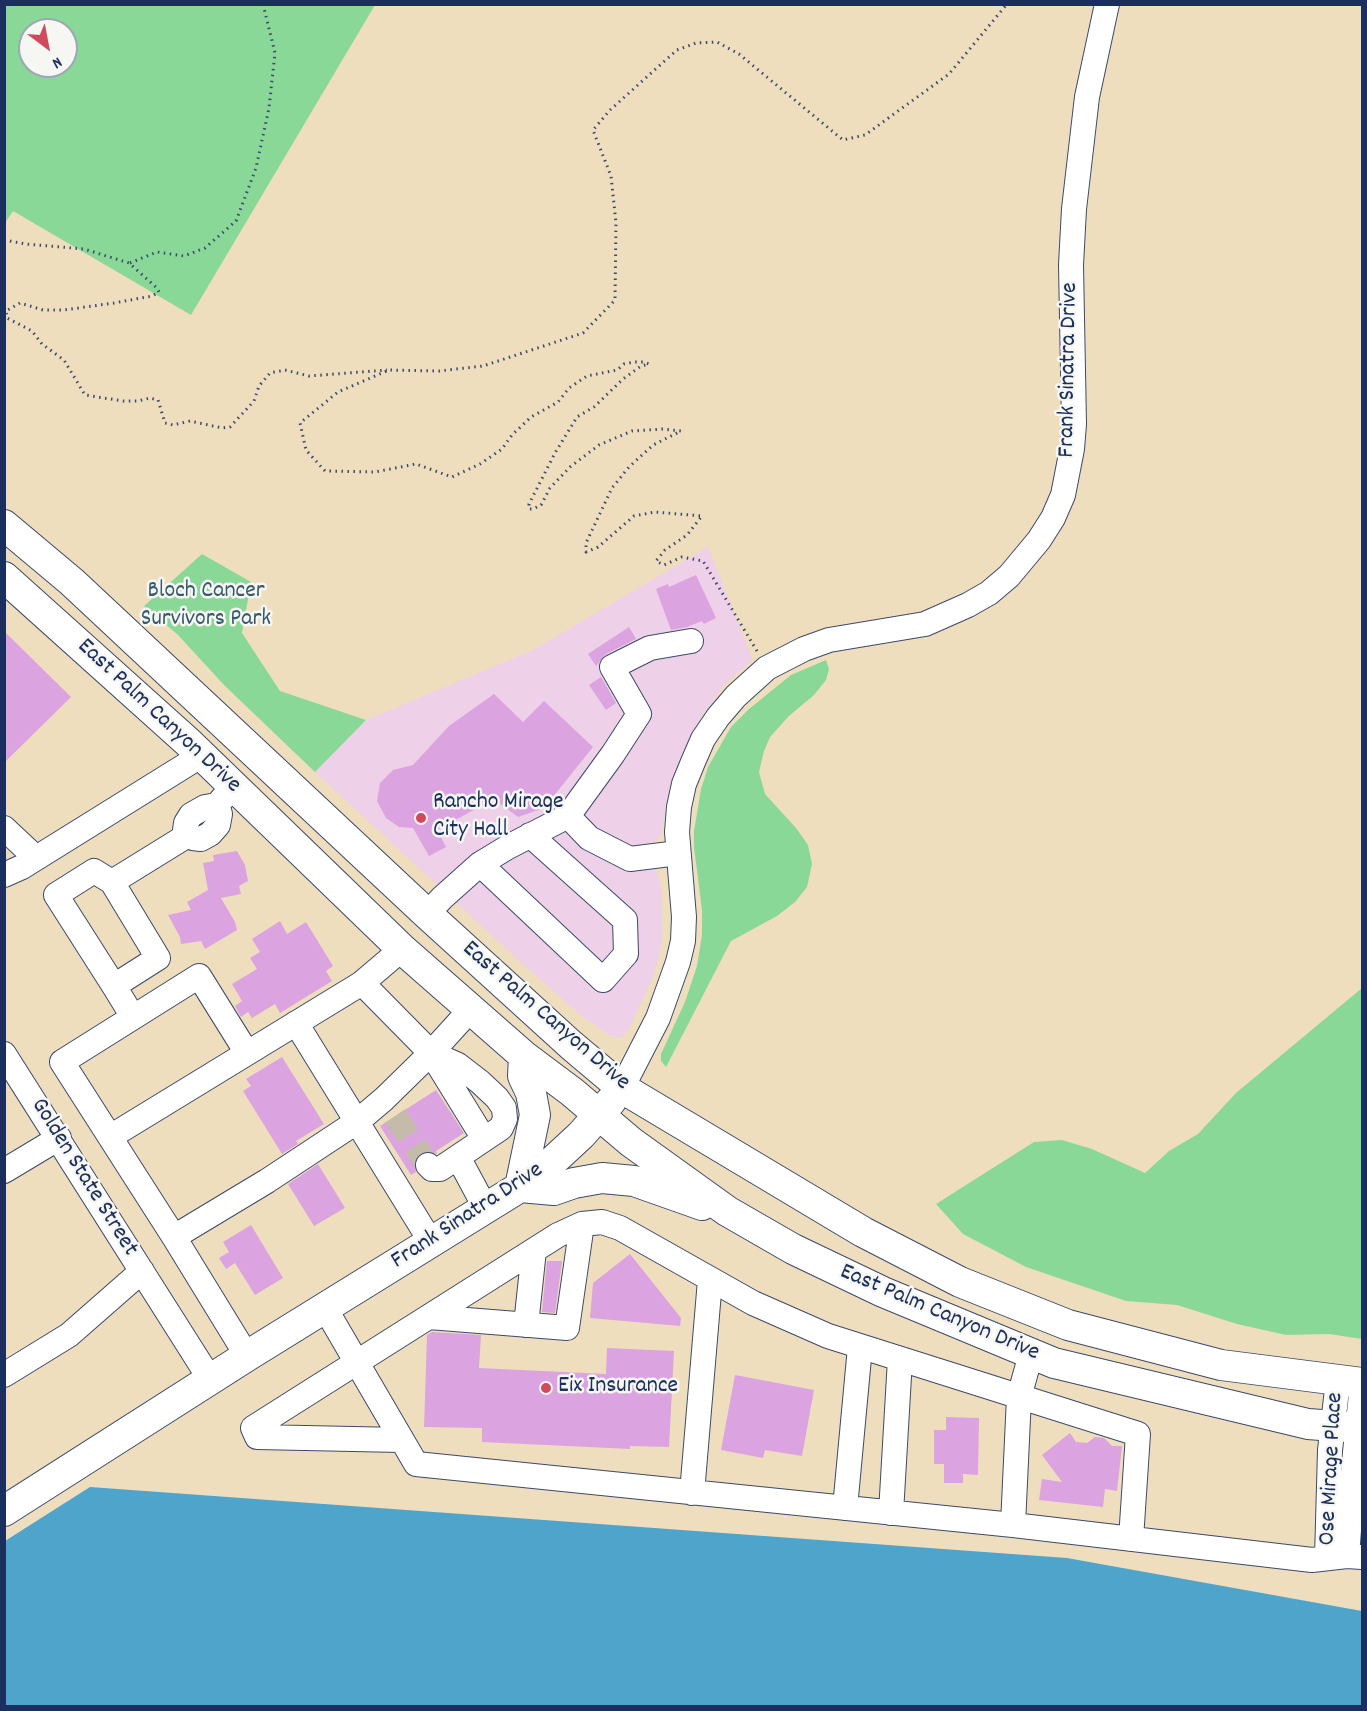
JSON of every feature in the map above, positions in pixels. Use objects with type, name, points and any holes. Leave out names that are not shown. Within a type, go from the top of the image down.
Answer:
[{"type":"main road","name":"East Palm Canyon Drive","points":[[4,525],[72,582],[427,914],[571,1045],[622,1088],[863,1232],[960,1282],[1068,1325],[1221,1365],[1354,1383]]},
{"type":"main road","name":"East Palm Canyon Drive","points":[[6,583],[202,755],[225,795],[524,1056],[572,1092],[599,1116],[726,1211],[793,1249],[884,1292],[1054,1363],[1308,1424],[1351,1427]]},
{"type":"main road","points":[[524,1056],[523,1076],[531,1093],[535,1115],[520,1187],[554,1190],[574,1183],[602,1178],[634,1181],[685,1201],[726,1211]]},
{"type":"main road","name":"Frank Sinatra Drive","points":[[4,1511],[210,1379],[520,1187],[554,1160],[599,1116],[622,1088]]},
{"type":"street","name":"Frank Sinatra Drive","points":[[622,1088],[657,1018],[678,962],[682,941],[684,896],[677,832],[684,784],[703,739],[718,717],[736,696],[767,668],[804,649],[829,640],[925,624],[968,605],[1009,576],[1039,540],[1053,518],[1063,495],[1072,450],[1074,424],[1071,265],[1074,209],[1087,97],[1107,4]]},
{"type":"street","points":[[427,914],[480,864],[568,816],[639,714],[612,667],[650,648],[691,641]]},
{"type":"street","points":[[4,875],[36,858],[202,755]]},
{"type":"street","points":[[112,882],[188,835],[185,830],[186,823],[191,815],[225,795]]},
{"type":"street","points":[[568,816],[589,838],[630,859],[678,853]]},
{"type":"street","points":[[4,828],[36,858]]},
{"type":"street","points":[[480,864],[603,980],[626,954],[625,920],[530,836]]},
{"type":"street","points":[[114,986],[158,958],[112,882],[94,871],[56,895],[133,1017]]},
{"type":"street","points":[[110,1137],[362,983],[402,949]]},
{"type":"street","points":[[247,1053],[198,976],[62,1062],[247,1356]]},
{"type":"street","points":[[362,983],[431,1053],[484,1139]]},
{"type":"street","points":[[174,1237],[267,1181],[358,1121],[389,1108],[431,1053],[471,1009]]},
{"type":"street","points":[[296,1023],[431,1242]]},
{"type":"street","points":[[428,1165],[432,1169],[440,1169],[501,1128],[506,1119],[504,1108],[497,1098],[458,1065],[431,1053]]},
{"type":"street","name":"Golden State Street","points":[[4,1054],[210,1379]]},
{"type":"street","points":[[4,1171],[59,1138]]},
{"type":"street","points":[[458,1157],[486,1209]]},
{"type":"street","points":[[401,1440],[257,1437],[253,1428],[558,1235],[582,1224],[602,1222],[620,1228],[753,1303],[828,1336],[1138,1434],[1131,1539]]},
{"type":"street","points":[[429,1317],[567,1328],[582,1224]]},
{"type":"street","points":[[526,1325],[534,1250]]},
{"type":"street","name":"Golden State Street","points":[[4,1375],[69,1335],[142,1271]]},
{"type":"street","points":[[692,1492],[710,1280]]},
{"type":"street","points":[[325,1308],[416,1464],[1013,1525],[1312,1560],[1346,1557]]},
{"type":"street","points":[[845,1508],[860,1347]]},
{"type":"street","points":[[1013,1525],[1019,1397],[1031,1354]]},
{"type":"street","points":[[891,1513],[900,1359]]},
{"type":"street","name":"Ose Mirage Place","points":[[1346,1557],[1358,1479],[1351,1427],[1354,1383]]},
{"type":"street","name":"Ose Mirage Place","points":[[1346,1557],[1330,1455],[1351,1427]]},
{"type":"path","points":[[129,264],[157,252],[184,256],[205,248],[236,221],[256,168],[270,97],[275,53],[263,4]]},
{"type":"path","points":[[4,240],[84,249],[129,264],[159,292],[152,296],[64,310],[43,310],[20,303],[6,311],[7,318],[32,331],[42,345],[64,360],[85,394],[95,398],[123,401],[150,398],[158,400],[165,423],[173,425],[190,421],[222,428],[230,427],[254,401],[259,386],[270,373],[285,370],[309,376],[388,370],[439,371],[483,366],[583,333],[615,300],[616,223],[611,176],[593,130],[610,110],[677,50],[696,43],[717,42],[739,54],[843,140],[865,135],[949,74],[1006,4]]},
{"type":"path","points":[[388,370],[338,392],[300,423],[306,450],[325,471],[375,472],[416,464],[452,477],[480,464],[502,449],[512,435],[531,417],[558,402],[568,388],[587,376],[616,370],[624,364],[634,362],[649,364],[641,366],[623,379],[594,406],[577,417],[555,453],[528,509],[533,510],[541,505],[550,488],[570,466],[599,445],[632,431],[663,429],[681,431],[653,445],[612,488],[586,543],[586,552],[598,547],[634,516],[656,512],[702,516],[687,535],[665,550],[656,561],[664,565],[682,556],[703,561],[767,668]]},
{"type":"shaded area","points":[[708,547],[753,660],[725,684],[702,716],[678,763],[669,789],[661,835],[653,845],[656,870],[661,885],[662,935],[659,957],[652,979],[628,1031],[622,1037],[612,1037],[583,1017],[527,968],[315,772],[366,720],[533,650]]},
{"type":"green space","points":[[5,4],[375,4],[191,315],[13,211],[5,223]]},
{"type":"green space","name":"Bloch Cancer Survivors Park","points":[[202,554],[251,582],[242,633],[280,691],[366,720],[315,772],[225,686],[178,635],[144,606]]},
{"type":"green space","points":[[826,660],[829,669],[826,680],[814,695],[789,716],[770,737],[759,772],[765,794],[808,845],[812,864],[807,887],[795,902],[777,916],[731,941],[666,1067],[661,1061],[661,1054],[685,1002],[697,966],[702,935],[702,910],[694,831],[701,789],[708,767],[731,727],[749,709],[791,675]]},
{"type":"green space","points":[[1362,988],[1362,1339],[1329,1334],[1286,1335],[1237,1324],[1177,1305],[1126,1301],[1026,1267],[963,1234],[936,1204],[1034,1142],[1062,1140],[1092,1149],[1145,1173],[1169,1151],[1198,1134],[1236,1093]]},
{"type":"water","points":[[90,1487],[1067,1558],[1362,1611],[1362,1706],[5,1706],[5,1541]]},
{"type":"building","points":[[696,575],[716,618],[704,624],[702,621],[671,630],[656,589],[668,584],[669,587]]},
{"type":"building","points":[[629,627],[636,639],[606,654],[596,666],[588,654]]},
{"type":"building","points":[[4,631],[71,697],[4,763]]},
{"type":"building","points":[[601,677],[616,703],[606,710],[589,685]]},
{"type":"building","points":[[494,694],[523,722],[544,701],[593,747],[544,808],[518,817],[494,799],[437,830],[446,847],[429,856],[413,828],[399,827],[386,818],[377,801],[380,783],[393,770],[413,765],[449,726]]},
{"type":"building","points":[[237,851],[245,865],[248,881],[239,886],[241,894],[221,898],[237,930],[205,949],[201,941],[181,944],[180,937],[168,915],[191,910],[187,902],[208,890],[203,863],[214,861],[213,855]]},
{"type":"building","points":[[280,921],[287,934],[306,922],[333,966],[326,971],[332,981],[280,1013],[275,1004],[252,1018],[248,1012],[241,1017],[235,1006],[242,1001],[232,984],[257,969],[250,958],[260,952],[252,939]]},
{"type":"building","points":[[282,1057],[324,1124],[296,1141],[298,1144],[282,1154],[243,1091],[251,1086],[246,1079]]},
{"type":"building","points":[[436,1090],[464,1133],[436,1151],[437,1154],[425,1151],[418,1155],[414,1162],[416,1172],[411,1175],[380,1126]]},
{"type":"building","points":[[318,1164],[345,1208],[314,1226],[288,1184]]},
{"type":"building","points":[[251,1225],[283,1278],[255,1295],[235,1263],[226,1269],[219,1258],[229,1252],[223,1242]]},
{"type":"building","points":[[630,1254],[681,1318],[680,1326],[590,1318],[593,1283]]},
{"type":"building","points":[[547,1261],[562,1261],[555,1313],[542,1312]]},
{"type":"building","points":[[432,1332],[481,1335],[479,1368],[606,1374],[607,1348],[674,1351],[669,1447],[630,1446],[630,1449],[482,1442],[482,1428],[424,1427],[427,1335]]},
{"type":"building","points":[[735,1375],[814,1390],[802,1456],[765,1450],[763,1458],[721,1450]]},
{"type":"building","points":[[946,1417],[979,1418],[978,1475],[963,1474],[963,1483],[944,1483],[944,1464],[934,1464],[934,1430],[946,1430]]},
{"type":"building","points":[[1070,1433],[1076,1442],[1087,1443],[1095,1437],[1104,1438],[1112,1446],[1122,1446],[1117,1491],[1105,1489],[1103,1507],[1039,1500],[1042,1479],[1062,1482],[1042,1455]]},
{"type":"tunnel","points":[[395,1116],[428,1165]]},
{"type":"place","name":"Rancho Mirage City Hall","points":[[421,818]]},
{"type":"place","name":"Eix Insurance","points":[[546,1388]]}]
